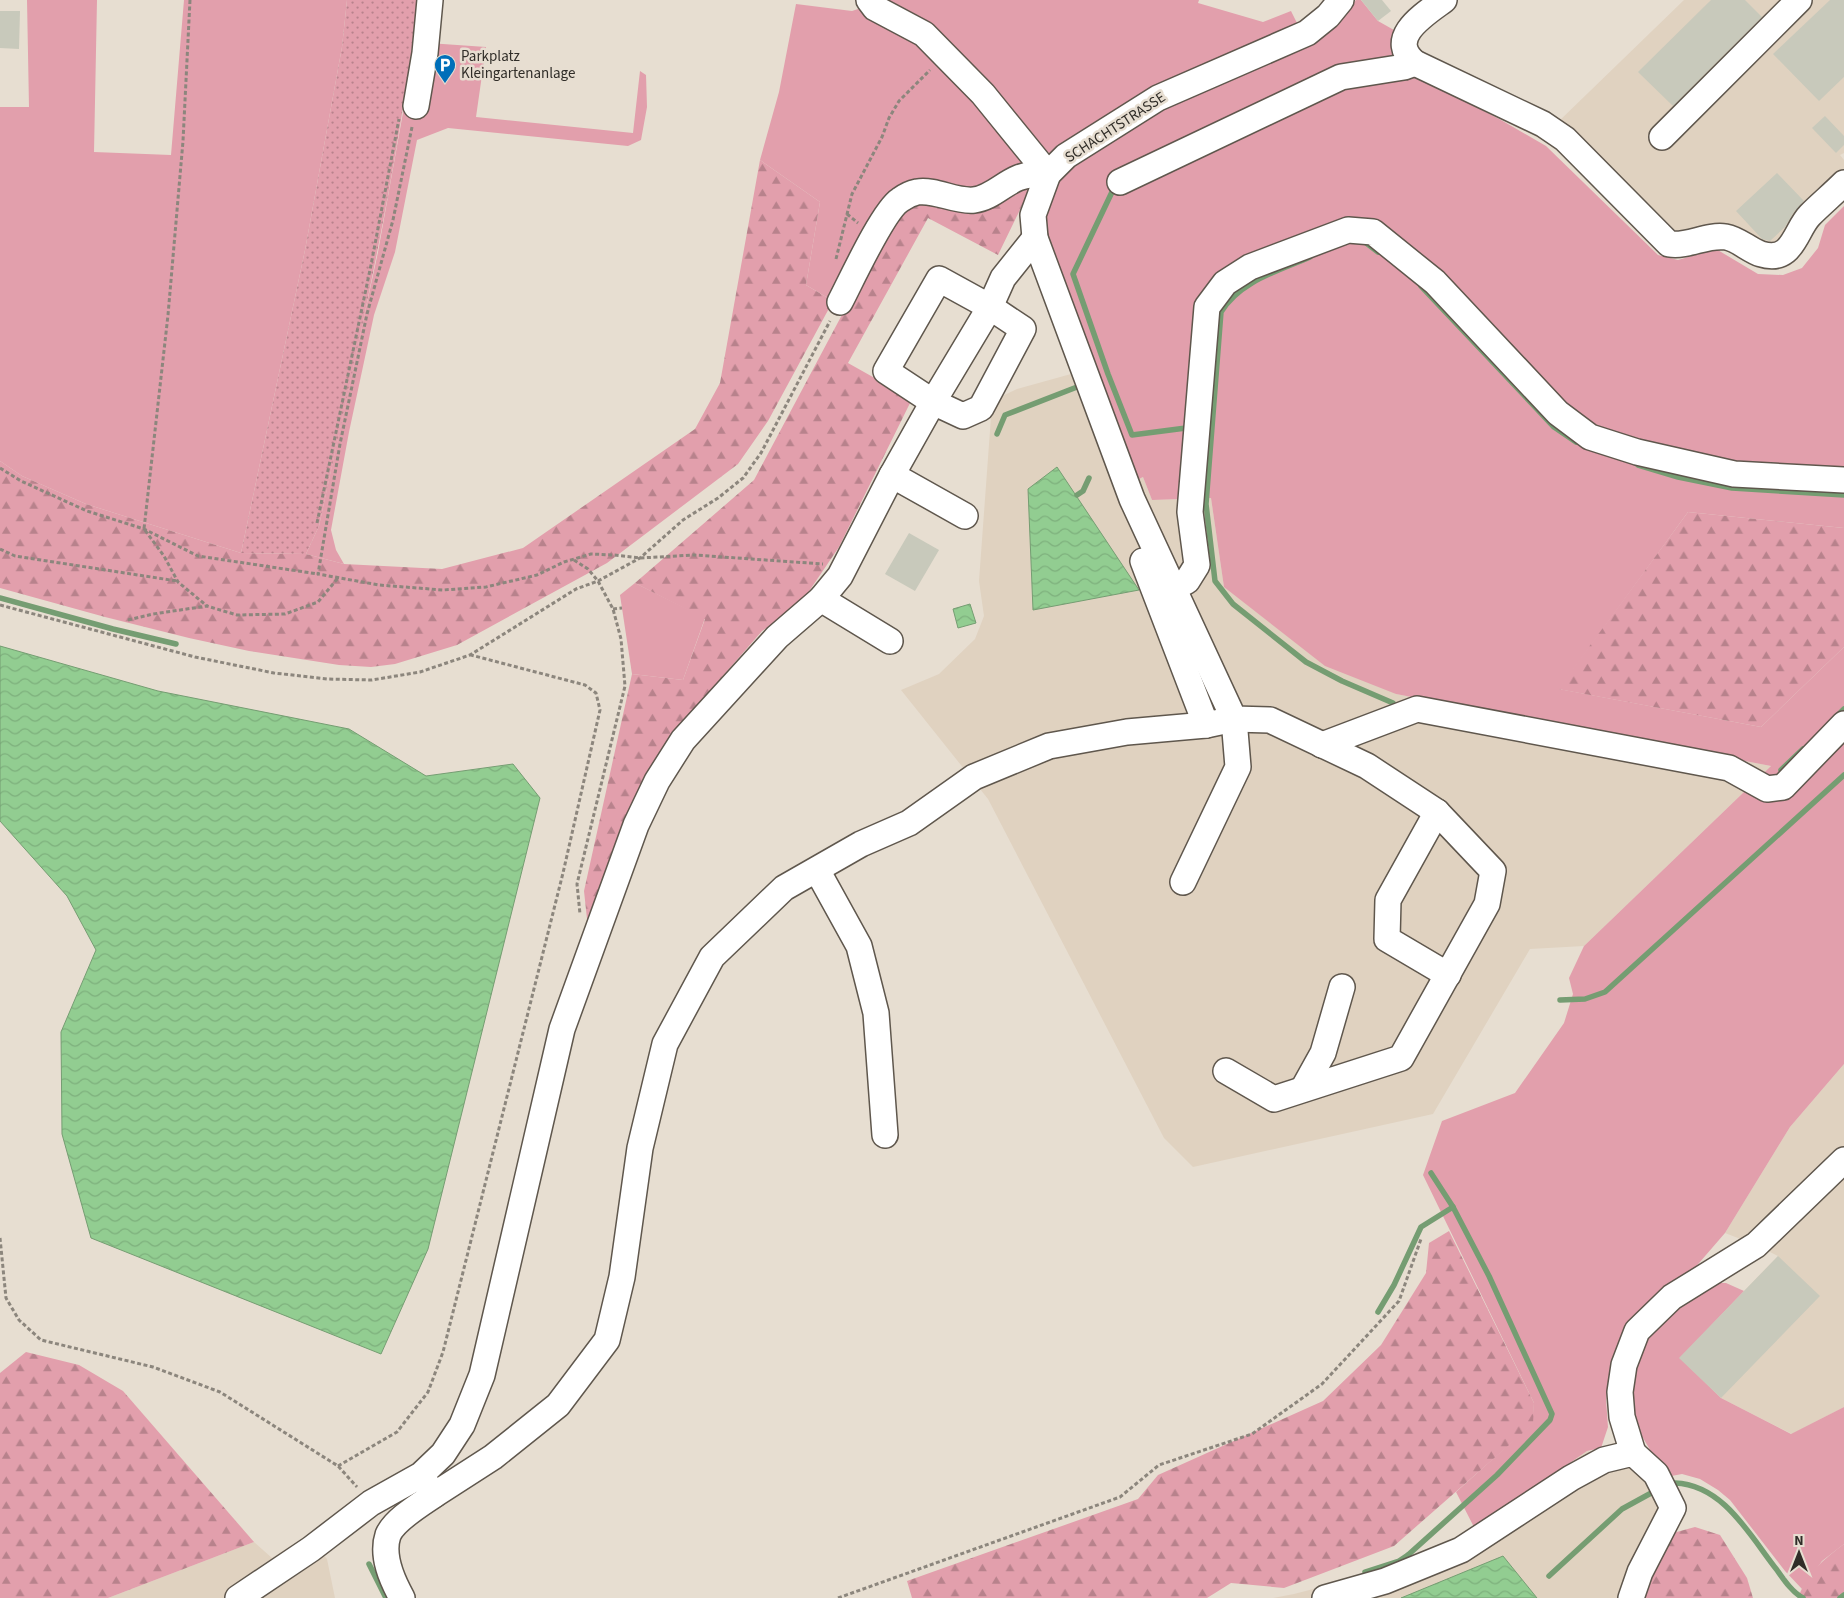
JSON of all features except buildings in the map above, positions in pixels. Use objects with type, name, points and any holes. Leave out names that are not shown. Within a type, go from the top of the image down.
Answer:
[{"type":"street","points":[[407,112],[425,53],[430,0]]},
{"type":"street","points":[[869,0],[875,8],[924,34],[983,94],[1048,174]]},
{"type":"street","name":"SCHACHTSTRASSE","points":[[1129,492],[1035,238],[1033,215],[1048,174],[1066,156],[1158,98],[1307,33],[1328,16],[1341,0]]},
{"type":"street","points":[[1444,0],[1408,30],[1404,44],[1407,56],[1415,63],[1543,124],[1565,139],[1669,244],[1678,245],[1714,236],[1728,237],[1760,254],[1772,255],[1785,252],[1795,241],[1808,216],[1844,183]]},
{"type":"street","points":[[1662,137],[1794,6]]},
{"type":"street","points":[[1120,182],[1341,77],[1404,67],[1415,63]]},
{"type":"street","points":[[840,302],[886,215],[899,200],[916,192],[975,200],[991,194],[1017,178],[1029,174],[1048,174]]},
{"type":"street","points":[[1173,588],[1187,581],[1197,565],[1190,512],[1207,307],[1225,283],[1250,267],[1348,230],[1373,232],[1435,282],[1558,413],[1590,436],[1637,452],[1734,474],[1844,480]]},
{"type":"street","points":[[402,1598],[393,1583],[386,1558],[388,1535],[427,1485],[443,1454],[462,1425],[482,1375],[562,1028],[636,825],[657,782],[683,740],[777,638],[821,599],[840,576],[892,475],[932,402],[990,307],[1003,278],[1035,238]]},
{"type":"street","points":[[939,279],[990,307],[1023,329],[981,408],[963,416],[932,402],[886,371],[939,279]]},
{"type":"street","points":[[892,475],[965,516]]},
{"type":"street","points":[[1129,492],[1234,718],[1238,767],[1183,882]]},
{"type":"street","points":[[1129,492],[1139,550],[1206,725]]},
{"type":"street","points":[[821,599],[890,641]]},
{"type":"street","points":[[1322,745],[1417,709],[1729,768],[1767,789],[1783,787],[1844,724]]},
{"type":"street","points":[[238,1598],[311,1549],[371,1503],[427,1485],[493,1457],[558,1405],[607,1340],[622,1277],[640,1148],[666,1044],[712,957],[784,888],[861,844],[909,823],[974,777],[1050,746],[1127,732],[1206,725],[1234,718],[1270,720],[1367,766],[1437,812],[1493,871],[1487,904],[1401,1058],[1274,1099],[1226,1071]]},
{"type":"street","points":[[1437,812],[1388,900],[1387,939],[1448,975]]},
{"type":"street","points":[[816,870],[860,946],[876,1013],[885,1135]]},
{"type":"street","points":[[1303,1089],[1323,1053],[1342,987]]},
{"type":"street","points":[[1631,1598],[1640,1572],[1673,1508],[1656,1474],[1634,1453],[1622,1417],[1620,1392],[1624,1365],[1637,1331],[1672,1297],[1756,1245],[1844,1160]]},
{"type":"street","points":[[1325,1598],[1385,1581],[1461,1550],[1571,1478],[1604,1460],[1634,1453]]},
{"type":"path","points":[[190,0],[183,141],[170,296],[144,529],[164,556],[178,582],[208,606],[237,615],[285,614],[318,602],[339,577]]},
{"type":"path","points":[[834,268],[852,194],[882,137],[889,118],[899,101],[926,75],[943,53]]},
{"type":"path","points":[[318,574],[340,444],[367,314],[394,220],[407,112]]},
{"type":"path","points":[[317,523],[371,265],[407,112]]},
{"type":"path","points":[[0,605],[195,657],[274,673],[327,679],[372,680],[410,674],[470,655],[576,589],[598,581],[640,558],[683,520],[718,498],[743,478],[761,453],[840,302]]},
{"type":"path","points":[[0,468],[21,481],[87,511],[144,529],[198,556],[339,577],[379,585],[443,590],[486,587],[537,575],[591,554],[640,558],[694,555],[826,565],[840,576]]},
{"type":"path","points":[[0,549],[14,556],[178,582]]},
{"type":"path","points":[[573,560],[588,569],[598,581],[613,609],[621,639],[625,686],[577,884],[581,923]]},
{"type":"path","points":[[128,620],[153,614],[208,606]]},
{"type":"path","points":[[613,609],[622,608]]},
{"type":"path","points":[[338,1466],[397,1432],[428,1392],[443,1352],[563,873],[600,710],[596,693],[585,684],[470,655]]},
{"type":"path","points":[[0,1238],[6,1298],[19,1320],[41,1340],[153,1368],[220,1392],[338,1466],[371,1503]]},
{"type":"path","points":[[838,1598],[1120,1496],[1159,1465],[1252,1434],[1322,1384],[1399,1301],[1421,1239]]},
{"type":"shaded area","points":[[1684,0],[1844,0],[1844,153],[1840,155],[1844,160],[1844,174],[1778,247],[1673,240],[1557,123]]},
{"type":"shaded area","points":[[1071,374],[1115,491],[1143,477],[1152,500],[1211,498],[1224,587],[1396,694],[1771,766],[1584,946],[1530,949],[1433,1114],[1193,1167],[1164,1138],[988,799],[901,690],[939,674],[975,639],[984,616],[979,581],[991,417],[998,398],[1017,389]]},
{"type":"shaded area","points":[[1844,1064],[1844,1407],[1792,1434],[1721,1398],[1679,1358],[1778,1256],[1725,1233],[1790,1127]]},
{"type":"shaded area","points":[[1587,1451],[1628,1459],[1662,1502],[1641,1598],[1273,1598],[1390,1569],[1475,1529]]},
{"type":"shaded area","points":[[306,1536],[327,1559],[335,1598],[108,1598],[254,1542],[272,1558]]},
{"type":"green space","points":[[27,0],[97,0],[94,152],[171,155],[184,0],[347,0],[342,47],[305,250],[241,553],[86,504],[22,476],[0,461],[0,107],[29,107]]},
{"type":"green space","points":[[347,0],[418,0],[399,132],[375,264],[319,526],[306,554],[241,553],[305,250],[342,47]]},
{"type":"green space","points":[[883,0],[1199,0],[1198,3],[1263,22],[1291,11],[1298,25],[1053,154],[1041,150]]},
{"type":"green space","points":[[1356,0],[1361,0],[1378,21],[1401,34],[1401,63],[1348,85],[1419,77],[1501,120],[1546,146],[1658,255],[1678,260],[1716,249],[1758,274],[1783,275],[1802,268],[1818,248],[1825,225],[1844,206],[1844,528],[1688,512],[1559,689],[1761,727],[1844,647],[1844,1064],[1790,1127],[1725,1233],[1693,1270],[1623,1335],[1611,1365],[1606,1400],[1608,1427],[1601,1448],[1587,1451],[1475,1529],[1456,1492],[1532,1424],[1534,1403],[1423,1175],[1442,1121],[1515,1093],[1564,1023],[1573,994],[1569,978],[1584,946],[1771,766],[1396,694],[1325,666],[1224,587],[1211,498],[1152,500],[1143,477],[1135,481],[1044,236],[1042,219],[1052,188],[1073,164],[1150,112],[1342,16]]},
{"type":"green space","points":[[796,4],[852,11],[858,9],[916,40],[944,66],[1028,162],[1031,187],[940,203],[833,301],[806,285],[820,202],[760,160],[779,92]]},
{"type":"green space","points":[[414,42],[486,47],[476,117],[633,133],[640,71],[646,75],[647,107],[641,140],[628,146],[448,128],[417,140],[395,252],[374,315],[349,432],[331,530],[336,550],[344,564],[306,554],[319,526],[378,252]]},
{"type":"green space","points":[[760,160],[820,202],[806,285],[833,301],[768,421],[738,464],[607,563],[457,645],[395,664],[371,667],[339,665],[249,651],[105,617],[0,588],[0,461],[22,476],[86,504],[241,553],[306,554],[344,564],[442,569],[523,548],[695,429],[720,383]]},
{"type":"green space","points":[[1031,187],[998,255],[928,218],[848,363],[912,399],[839,547],[799,606],[762,631],[675,731],[588,928],[584,891],[632,674],[683,680],[705,619],[635,583],[754,480],[893,219],[904,207]]},
{"type":"green space","points":[[1688,512],[1844,528],[1844,647],[1761,727],[1558,689]]},
{"type":"green space","points":[[635,583],[705,618],[683,680],[632,674],[620,595]]},
{"type":"green space","points":[[1449,1231],[1534,1403],[1533,1424],[1394,1546],[1284,1588],[1231,1583],[1207,1598],[912,1598],[907,1581],[1138,1499],[1158,1475],[1323,1401],[1381,1345],[1426,1273],[1429,1243]]},
{"type":"green space","points":[[1708,1283],[1726,1283],[1744,1291],[1680,1358],[1721,1398],[1791,1434],[1844,1407],[1844,1544],[1822,1561],[1802,1589],[1785,1571],[1730,1500],[1718,1490],[1700,1479],[1682,1474],[1666,1477],[1629,1414],[1629,1387],[1646,1336],[1678,1305]]},
{"type":"green space","points":[[26,1352],[79,1365],[123,1391],[254,1542],[108,1598],[0,1598],[0,1373]]},
{"type":"green space","points":[[1695,1527],[1720,1535],[1747,1578],[1753,1598],[1641,1598],[1673,1533]]},
{"type":"green space","points":[[1844,1544],[1844,1598],[1798,1598],[1811,1574]]},
{"type":"water","points":[[1057,467],[1139,590],[1033,610],[1028,489]]},
{"type":"water","points":[[970,604],[976,623],[958,628],[953,609]]},
{"type":"water","points":[[0,646],[158,691],[349,729],[426,776],[513,764],[540,798],[428,1249],[381,1354],[91,1238],[62,1134],[61,1032],[96,950],[67,896],[0,821]]},
{"type":"water","points":[[1503,1556],[1537,1598],[1401,1598]]},
{"type":"waterway","points":[[1119,189],[1112,192],[1073,274],[1108,374],[1132,435],[1186,428]]},
{"type":"waterway","points":[[1361,242],[1365,242],[1378,252]]},
{"type":"waterway","points":[[1310,257],[1273,272],[1249,285],[1238,292],[1221,312],[1206,504],[1215,581],[1233,604],[1306,662],[1342,681],[1393,703]]},
{"type":"waterway","points":[[1421,286],[1554,427],[1576,442]]},
{"type":"waterway","points":[[997,434],[1005,415],[1077,387]]},
{"type":"waterway","points":[[1638,465],[1678,477],[1732,488],[1844,495]]},
{"type":"waterway","points":[[1077,495],[1083,491],[1089,478]]},
{"type":"waterway","points":[[0,598],[176,644]]},
{"type":"waterway","points":[[1836,717],[1844,709]]},
{"type":"waterway","points":[[1781,770],[1803,749]]},
{"type":"waterway","points":[[1560,1000],[1585,999],[1605,992],[1844,775]]},
{"type":"waterway","points":[[1411,1561],[1408,1555],[1497,1475],[1550,1420],[1552,1414],[1489,1276],[1453,1207],[1431,1173]]},
{"type":"waterway","points":[[1378,1312],[1394,1285],[1421,1227],[1453,1207]]},
{"type":"waterway","points":[[1675,1483],[1692,1486],[1722,1502],[1746,1528],[1788,1585],[1803,1598]]},
{"type":"waterway","points":[[1549,1576],[1622,1509],[1653,1492]]},
{"type":"waterway","points":[[1365,1572],[1399,1561],[1408,1555]]},
{"type":"waterway","points":[[369,1564],[386,1598]]},
{"type":"waterway","points":[[1840,1598],[1844,1595]]},
{"type":"place","name":"Parkplatz Kleingartenanlage","points":[[445,84]]}]
